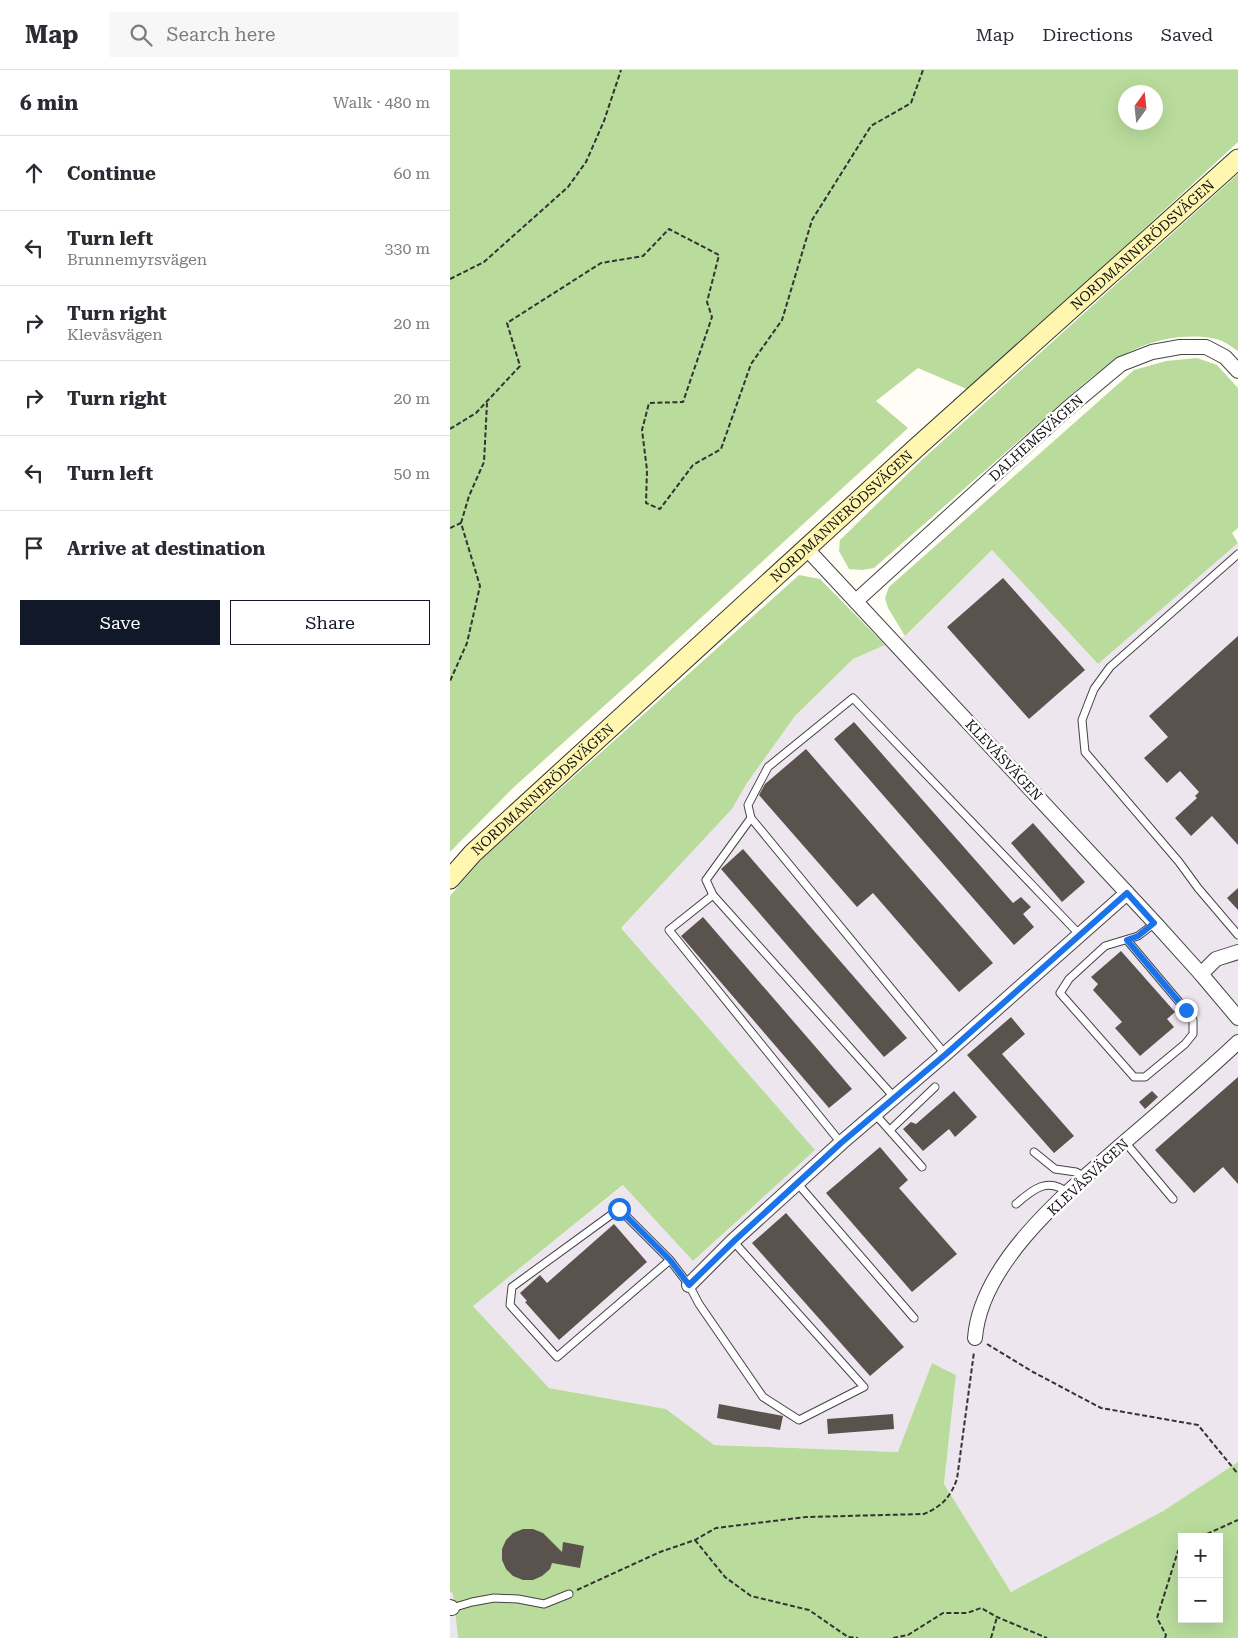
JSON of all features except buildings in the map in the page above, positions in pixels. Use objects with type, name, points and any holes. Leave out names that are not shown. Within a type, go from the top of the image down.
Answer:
[{"type":"main road","name":"NORDMANNERÖDSVÄGEN","points":[[450,879],[473,853],[806,548],[1238,159]]},
{"type":"street","name":"DALHEMSVÄGEN","points":[[856,600],[1067,409],[1121,364],[1152,352],[1180,346],[1206,347],[1225,357],[1238,371]]},
{"type":"street","name":"KLEVÅSVÄGEN","points":[[806,548],[1127,893],[1201,974],[1238,1018]]},
{"type":"street","points":[[689,1285],[841,1143],[946,1054],[1127,893]]},
{"type":"street","points":[[1201,974],[1216,959],[1238,952]]},
{"type":"street","name":"KLEVÅSVÄGEN","points":[[975,1338],[976,1323],[981,1307],[999,1272],[1036,1224],[1085,1177],[1238,1042]]},
{"type":"lane","points":[[1238,554],[1110,667],[1094,689],[1082,720],[1086,752],[1238,935]]},
{"type":"lane","points":[[946,1054],[751,818],[748,805],[768,767],[853,698],[1080,934]]},
{"type":"lane","points":[[751,818],[706,880],[713,894],[894,1098]]},
{"type":"lane","points":[[713,894],[670,930],[841,1143]]},
{"type":"lane","points":[[1127,940],[1186,1010],[1192,1020],[1193,1034],[1185,1044],[1145,1077],[1134,1077],[1060,993],[1069,979],[1106,946],[1138,936],[1154,923]]},
{"type":"lane","points":[[890,1130],[935,1087]]},
{"type":"lane","points":[[875,1114],[922,1167]]},
{"type":"lane","points":[[1125,1142],[1173,1199]]},
{"type":"lane","points":[[1034,1152],[1055,1169],[1076,1172],[1085,1177]]},
{"type":"lane","points":[[798,1184],[914,1318]]},
{"type":"lane","points":[[1016,1204],[1038,1186],[1045,1185],[1062,1188],[1068,1193]]},
{"type":"lane","points":[[670,1260],[557,1357],[510,1305],[512,1287],[619,1209],[670,1260],[689,1285],[698,1304],[763,1397],[799,1420],[864,1387],[734,1241]]},
{"type":"lane","points":[[451,1608],[494,1598],[518,1599],[544,1604],[569,1594]]},
{"type":"path","points":[[450,279],[484,262],[568,187],[586,162],[601,129],[621,70]]},
{"type":"path","points":[[450,429],[476,414],[520,366],[508,323],[602,263],[643,256],[669,229],[719,255],[708,302],[712,317],[683,402],[649,403],[642,430],[647,470],[646,503],[660,509],[693,465],[721,449],[752,364],[782,320],[812,220],[871,126],[911,103],[923,70]]},
{"type":"path","points":[[450,681],[467,644],[480,586],[461,523],[469,496],[484,462],[487,402]]},
{"type":"path","points":[[450,528],[461,523]]},
{"type":"path","points":[[569,1594],[660,1552],[695,1540],[716,1528],[806,1517],[924,1514],[938,1508],[952,1492],[957,1480],[975,1338],[1033,1372],[1101,1408],[1198,1425],[1238,1474]]},
{"type":"path","points":[[1209,1533],[1238,1520]]},
{"type":"path","points":[[695,1540],[725,1577],[751,1596],[808,1610],[848,1637],[858,1638]]},
{"type":"path","points":[[1165,1638],[1166,1635],[1157,1618],[1178,1551]]},
{"type":"path","points":[[893,1638],[908,1635],[944,1613],[967,1613],[981,1608],[997,1617],[1047,1638]]},
{"type":"path","points":[[991,1638],[997,1617]]},
{"type":"shaded area","points":[[1238,543],[1238,1462],[1163,1511],[1011,1592],[944,1484],[956,1375],[932,1363],[899,1452],[714,1445],[666,1409],[549,1388],[473,1306],[624,1185],[693,1261],[815,1150],[621,928],[732,809],[747,783],[795,716],[853,659],[905,636],[992,550],[1098,664]]},
{"type":"shaded area","points":[[450,1591],[453,1594],[458,1638],[450,1638]]},
{"type":"green space","points":[[450,70],[1238,70],[1238,142],[969,390],[918,368],[876,401],[908,428],[514,787],[450,852]]},
{"type":"green space","points":[[1238,174],[1238,351],[1217,339],[1190,336],[1153,342],[1120,357],[1087,381],[874,568],[862,570],[849,569],[839,551],[840,540],[924,458]]},
{"type":"green space","points":[[1197,358],[1217,365],[1238,388],[1238,528],[1232,533],[1238,543],[1098,664],[992,550],[905,636],[888,608],[885,598],[889,587],[1134,370],[1166,361]]},
{"type":"green space","points":[[799,575],[820,579],[885,645],[853,659],[795,716],[747,783],[732,809],[621,928],[815,1150],[693,1261],[623,1185],[473,1306],[549,1388],[666,1409],[714,1445],[898,1452],[932,1363],[956,1375],[944,1484],[1011,1592],[1163,1511],[1238,1462],[1238,1638],[458,1638],[453,1594],[450,1591],[450,896],[481,860]]},
{"type":"route","points":[[619,1209],[670,1260],[689,1285],[841,1143],[946,1054],[1127,893],[1154,923],[1138,936],[1127,940],[1186,1010]]}]
